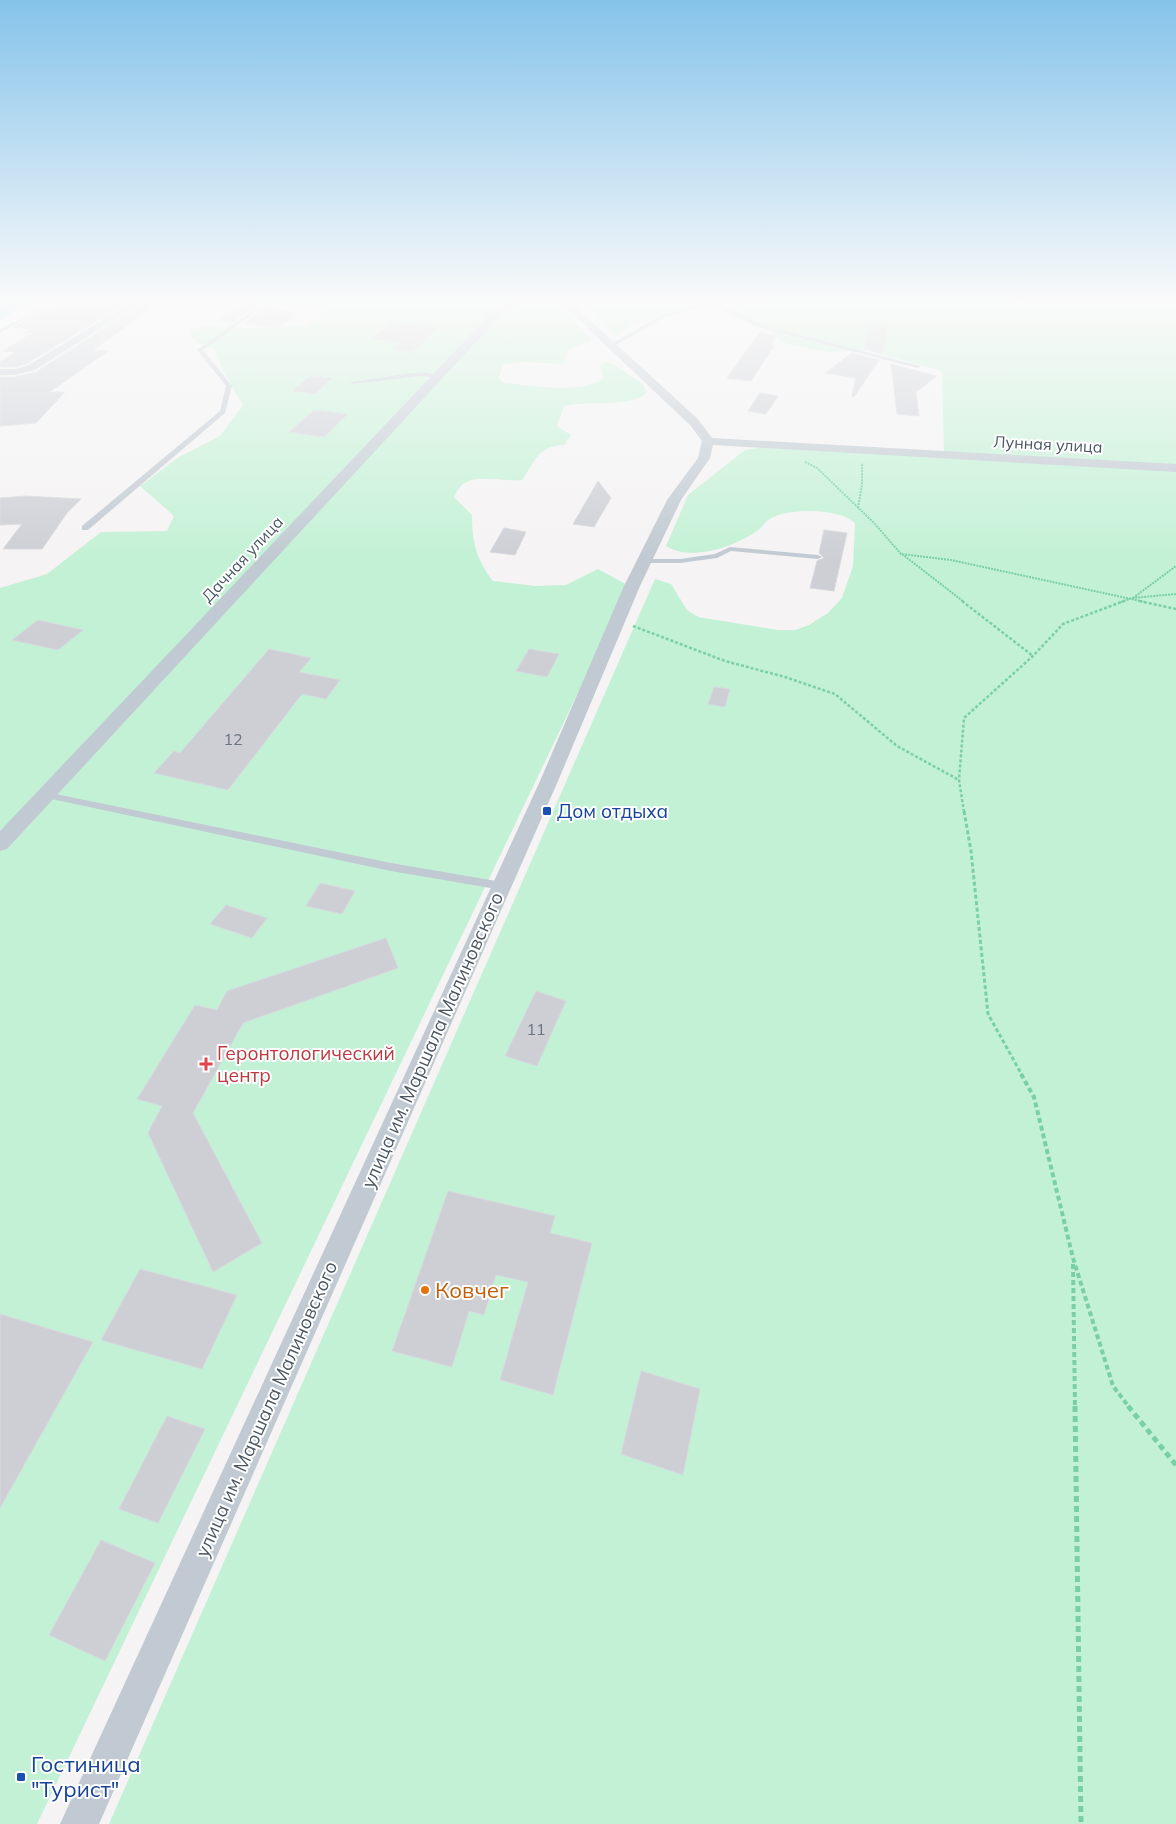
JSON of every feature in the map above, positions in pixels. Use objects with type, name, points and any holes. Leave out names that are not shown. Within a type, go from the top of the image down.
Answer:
[{"type":"street","name":"Дачная улица","points":[[0,844],[428,388]]},
{"type":"street","points":[[658,388],[694,422],[708,441]]},
{"type":"street","name":"Лунная улица","points":[[708,441],[1176,468]]},
{"type":"street","name":"улица им. Маршала Малиновского","points":[[79,1824],[502,886],[618,620],[674,500],[704,458],[708,441]]},
{"type":"lane","points":[[85,528],[224,412],[229,388]]},
{"type":"lane","points":[[645,561],[680,561],[717,556],[730,550],[818,557]]},
{"type":"lane","points":[[46,795],[391,867],[502,886]]},
{"type":"path","points":[[858,508],[862,485],[862,450]]},
{"type":"path","points":[[802,461],[817,468],[901,554],[1033,656]]},
{"type":"path","points":[[901,554],[951,560],[1176,609]]},
{"type":"path","points":[[1176,566],[1132,598],[1063,624],[1033,656],[964,718],[959,780],[971,851],[988,1014],[1034,1097],[1072,1258],[1113,1386],[1168,1457],[1176,1464]]},
{"type":"path","points":[[1132,598],[1176,594]]},
{"type":"path","points":[[618,620],[726,662],[785,677],[835,694],[897,746],[959,780]]},
{"type":"path","points":[[1072,1258],[1081,1824]]},
{"type":"green space","points":[[233,388],[644,388],[646,393],[631,400],[564,406],[557,426],[571,435],[564,445],[548,448],[538,455],[522,480],[476,479],[462,485],[454,497],[472,515],[476,550],[493,581],[535,586],[566,585],[598,569],[629,586],[37,1824],[0,1824],[0,588],[47,574],[101,532],[167,531],[174,516],[140,486],[179,457],[220,436],[243,405]]},
{"type":"green space","points":[[942,388],[1176,388],[1176,1824],[109,1824],[655,579],[671,584],[687,610],[698,617],[778,630],[795,630],[809,625],[828,613],[842,598],[853,566],[855,523],[848,518],[826,512],[790,512],[771,518],[748,537],[725,547],[700,553],[688,553],[676,551],[666,546],[688,495],[745,450],[771,446],[944,455]]},
{"type":"building","points":[[0,388],[55,388],[50,392],[65,392],[36,423],[0,426]]},
{"type":"building","points":[[296,388],[321,388],[315,394],[293,391]]},
{"type":"building","points":[[854,388],[860,388],[854,397],[852,396]]},
{"type":"building","points":[[894,388],[921,388],[916,392],[919,416],[897,414]]},
{"type":"building","points":[[760,393],[778,396],[766,414],[748,411]]},
{"type":"building","points":[[314,410],[348,414],[324,437],[289,432]]},
{"type":"building","points":[[598,481],[611,498],[594,527],[573,524]]},
{"type":"building","points":[[26,496],[81,499],[67,513],[42,549],[3,549],[22,524],[0,525],[0,498]]},
{"type":"building","points":[[504,528],[526,532],[515,555],[490,552]]},
{"type":"building","points":[[824,530],[847,533],[834,591],[810,588],[817,561],[824,558],[819,553]]},
{"type":"building","points":[[38,620],[83,630],[58,650],[12,640]]},
{"type":"building","points":[[269,649],[311,658],[299,672],[340,680],[326,699],[302,694],[228,790],[154,773],[174,751],[180,753]]},
{"type":"building","points":[[529,649],[559,654],[547,677],[516,671]]},
{"type":"building","points":[[714,687],[730,689],[725,707],[708,704]]},
{"type":"building","points":[[320,883],[355,891],[342,914],[306,906]]},
{"type":"building","points":[[226,905],[267,918],[252,938],[210,924]]},
{"type":"building","points":[[386,938],[398,968],[243,1023],[193,1113],[262,1243],[213,1272],[148,1133],[162,1106],[137,1099],[195,1005],[217,1010],[227,991]]},
{"type":"building","points":[[536,991],[566,1001],[537,1066],[505,1056]]},
{"type":"building","points":[[448,1191],[555,1216],[550,1233],[592,1243],[553,1395],[500,1380],[528,1282],[496,1275],[484,1315],[469,1311],[452,1367],[392,1351]]},
{"type":"building","points":[[140,1269],[237,1295],[202,1369],[101,1340]]},
{"type":"building","points":[[0,1314],[93,1342],[0,1508]]},
{"type":"building","points":[[641,1371],[700,1389],[683,1475],[621,1454]]},
{"type":"building","points":[[167,1416],[205,1429],[158,1523],[119,1509]]},
{"type":"building","points":[[101,1540],[155,1563],[105,1661],[49,1635]]},
{"type":"place","name":"Дом отдыха","points":[[547,811]]},
{"type":"place","name":"Геронтологический центр","points":[[206,1064]]},
{"type":"place","name":"Ковчег","points":[[425,1290]]},
{"type":"place","name":"Гостиница \"Турист\"","points":[[21,1777]]}]
